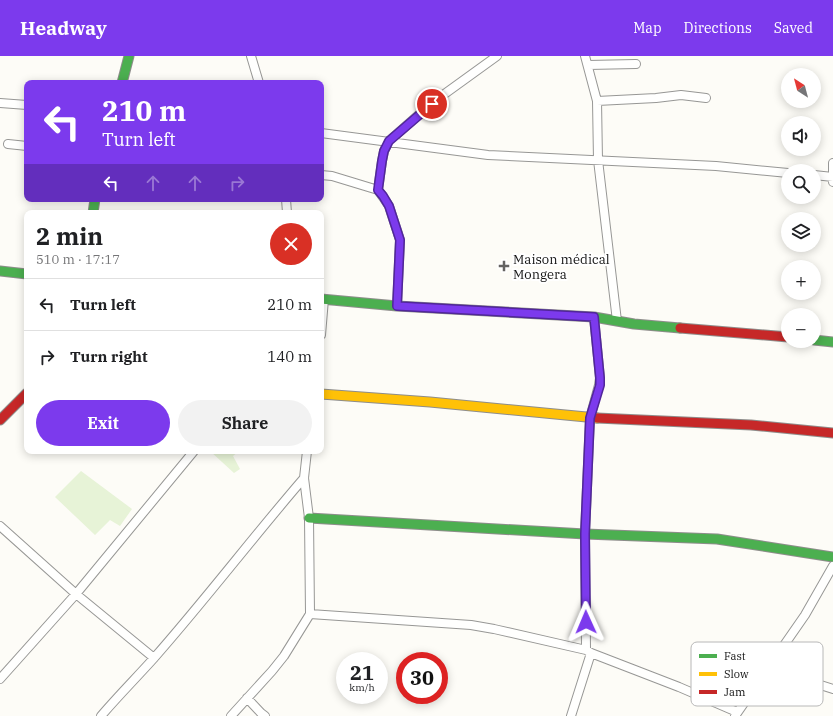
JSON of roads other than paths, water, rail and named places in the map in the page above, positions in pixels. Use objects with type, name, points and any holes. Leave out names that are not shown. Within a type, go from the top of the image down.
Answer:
[{"type":"main road","points":[[123,80],[129,56]]},
{"type":"main road","points":[[0,271],[24,274]]},
{"type":"main road","points":[[324,299],[397,306],[594,317],[634,324],[781,337]]},
{"type":"main road","points":[[821,341],[833,342]]},
{"type":"main road","points":[[324,394],[430,402],[590,418],[750,425],[833,433]]},
{"type":"main road","points":[[2,414],[24,396]]},
{"type":"main road","points":[[309,518],[585,534],[717,539],[833,557]]},
{"type":"street","points":[[251,56],[258,80]]},
{"type":"street","points":[[378,190],[384,151],[389,141],[432,104],[497,56]]},
{"type":"street","points":[[585,56],[598,101],[598,160],[617,321]]},
{"type":"street","points":[[588,66],[636,64]]},
{"type":"street","points":[[598,101],[681,95],[706,98]]},
{"type":"street","points":[[0,103],[24,105]]},
{"type":"street","points":[[324,132],[488,155],[716,166],[781,172]]},
{"type":"street","points":[[8,144],[24,146]]},
{"type":"street","points":[[833,163],[833,182]]},
{"type":"street","points":[[324,175],[332,176],[378,190],[389,206],[400,240],[397,306]]},
{"type":"street","points":[[821,176],[833,177]]},
{"type":"street","points":[[571,716],[588,652],[585,534],[590,418],[600,385],[594,317]]},
{"type":"street","points":[[0,679],[76,594],[192,454]]},
{"type":"street","points":[[231,716],[284,656],[310,614],[309,518],[304,478],[307,454]]},
{"type":"street","points":[[101,716],[154,658],[304,478]]},
{"type":"street","points":[[0,526],[76,594],[154,658]]},
{"type":"street","points":[[786,642],[805,615],[833,566]]},
{"type":"street","points":[[310,614],[471,625],[494,629],[588,652],[691,693]]},
{"type":"street","points":[[823,686],[833,689]]},
{"type":"street","points":[[248,698],[265,716]]},
{"type":"street","points":[[718,706],[736,714]]},
{"type":"place","name":"Maison médical Mongera","points":[[504,266]]}]
